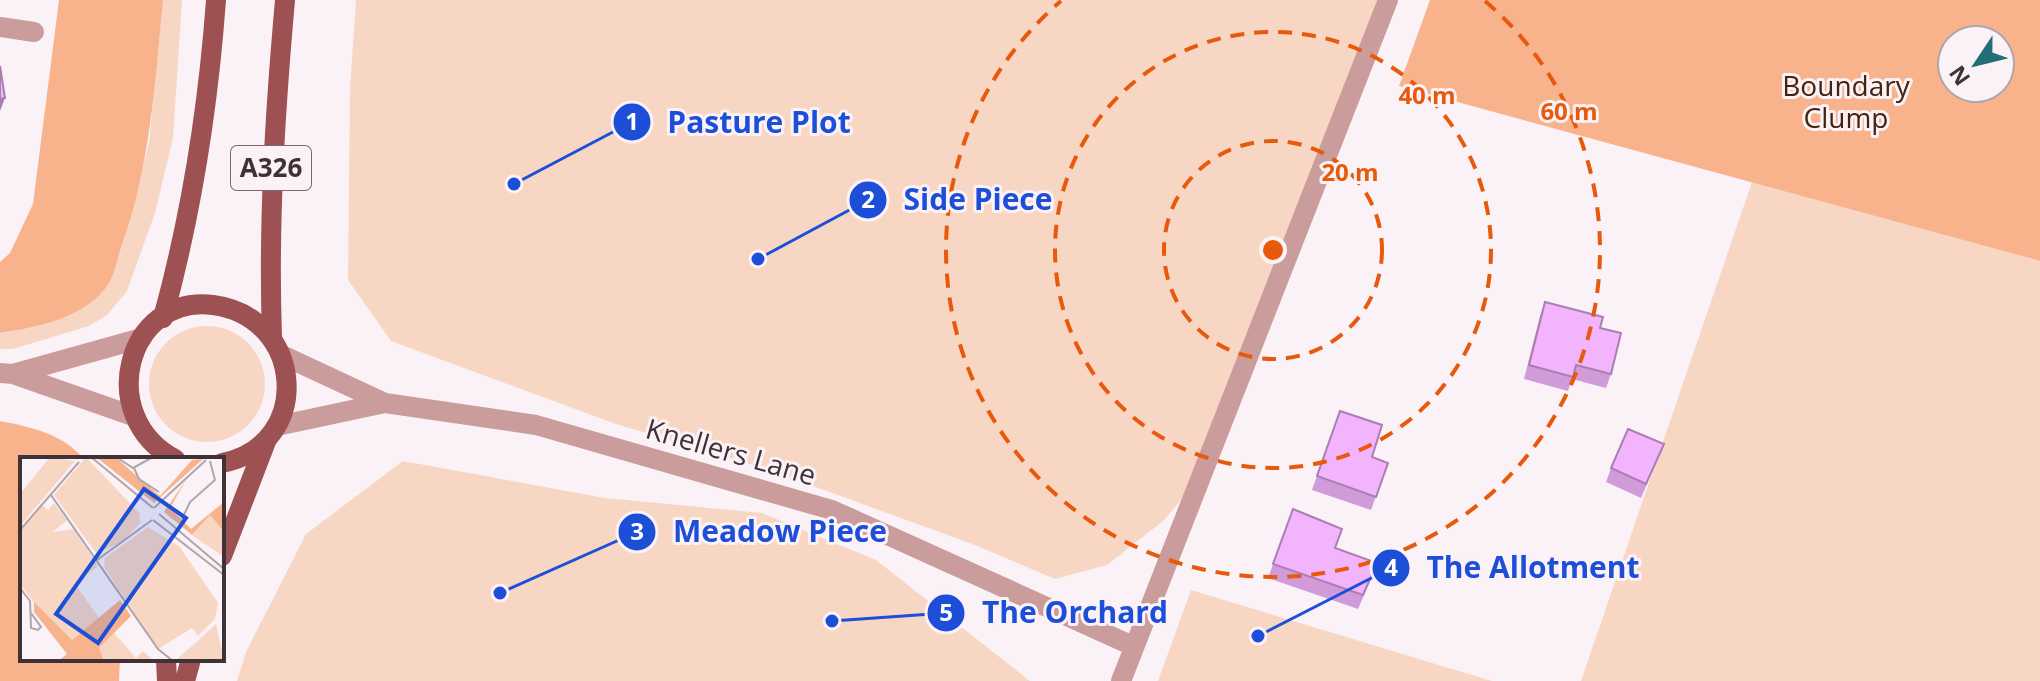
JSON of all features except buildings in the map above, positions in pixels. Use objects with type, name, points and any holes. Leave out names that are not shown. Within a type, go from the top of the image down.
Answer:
[{"type":"main road","name":"A326","points":[[163,318],[188,225],[212,61],[216,0]]},
{"type":"main road","name":"A326","points":[[277,346],[269,252],[271,163],[285,0]]},
{"type":"main road","points":[[146,457],[127,389],[130,362],[142,338],[163,318],[185,307],[209,304],[233,309],[255,320],[277,346],[287,379],[286,403],[224,551]]},
{"type":"main road","points":[[138,424],[156,448],[172,457]]},
{"type":"main road","points":[[224,462],[251,452],[272,432]]},
{"type":"main road","points":[[166,661],[167,681]]},
{"type":"main road","points":[[185,681],[190,661]]},
{"type":"street","points":[[1121,681],[1388,0]]},
{"type":"street","points":[[0,27],[34,32]]},
{"type":"street","points":[[6,374],[142,338]]},
{"type":"street","name":"Knellers Lane","points":[[277,346],[385,403],[536,425],[832,510],[1133,646]]},
{"type":"street","points":[[6,374],[138,424]]},
{"type":"street","name":"Knellers Lane","points":[[272,432],[385,403]]},
{"type":"shaded area","points":[[163,0],[182,0],[173,138],[155,213],[127,291],[107,315],[89,326],[13,349],[0,349],[0,333],[13,331],[109,283],[127,231],[149,143]]},
{"type":"shaded area","points":[[356,0],[1388,0],[1199,479],[1163,521],[1107,565],[1055,579],[975,545],[772,471],[616,424],[391,341],[348,280],[350,88]]},
{"type":"shaded area","points":[[1752,182],[2040,261],[2040,681],[1581,681]]},
{"type":"shaded area","points":[[207,326],[229,331],[248,343],[260,362],[265,384],[260,406],[248,425],[229,437],[207,442],[185,437],[166,425],[154,406],[149,384],[154,362],[166,343],[185,331]]},
{"type":"shaded area","points":[[403,461],[605,498],[762,513],[876,560],[1030,681],[237,681],[246,652],[306,534]]},
{"type":"shaded area","points":[[1191,590],[1492,681],[1158,681]]},
{"type":"green space","points":[[59,0],[163,0],[145,157],[131,218],[109,283],[100,295],[75,313],[60,319],[0,333],[0,262],[10,253],[33,204]]},
{"type":"green space","name":"Boundary Clump","points":[[1430,0],[2040,0],[2040,261],[1399,86]]},
{"type":"green space","points":[[0,421],[35,429],[56,438],[82,457],[20,457],[20,661],[120,661],[119,681],[0,681]]},
{"type":"place","name":"Pasture Plot","points":[[514,184]]},
{"type":"place","name":"Side Piece","points":[[758,259]]},
{"type":"place","name":"Meadow Piece","points":[[500,593]]},
{"type":"place","name":"The Orchard","points":[[832,621]]},
{"type":"place","name":"The Allotment","points":[[1258,636]]}]
